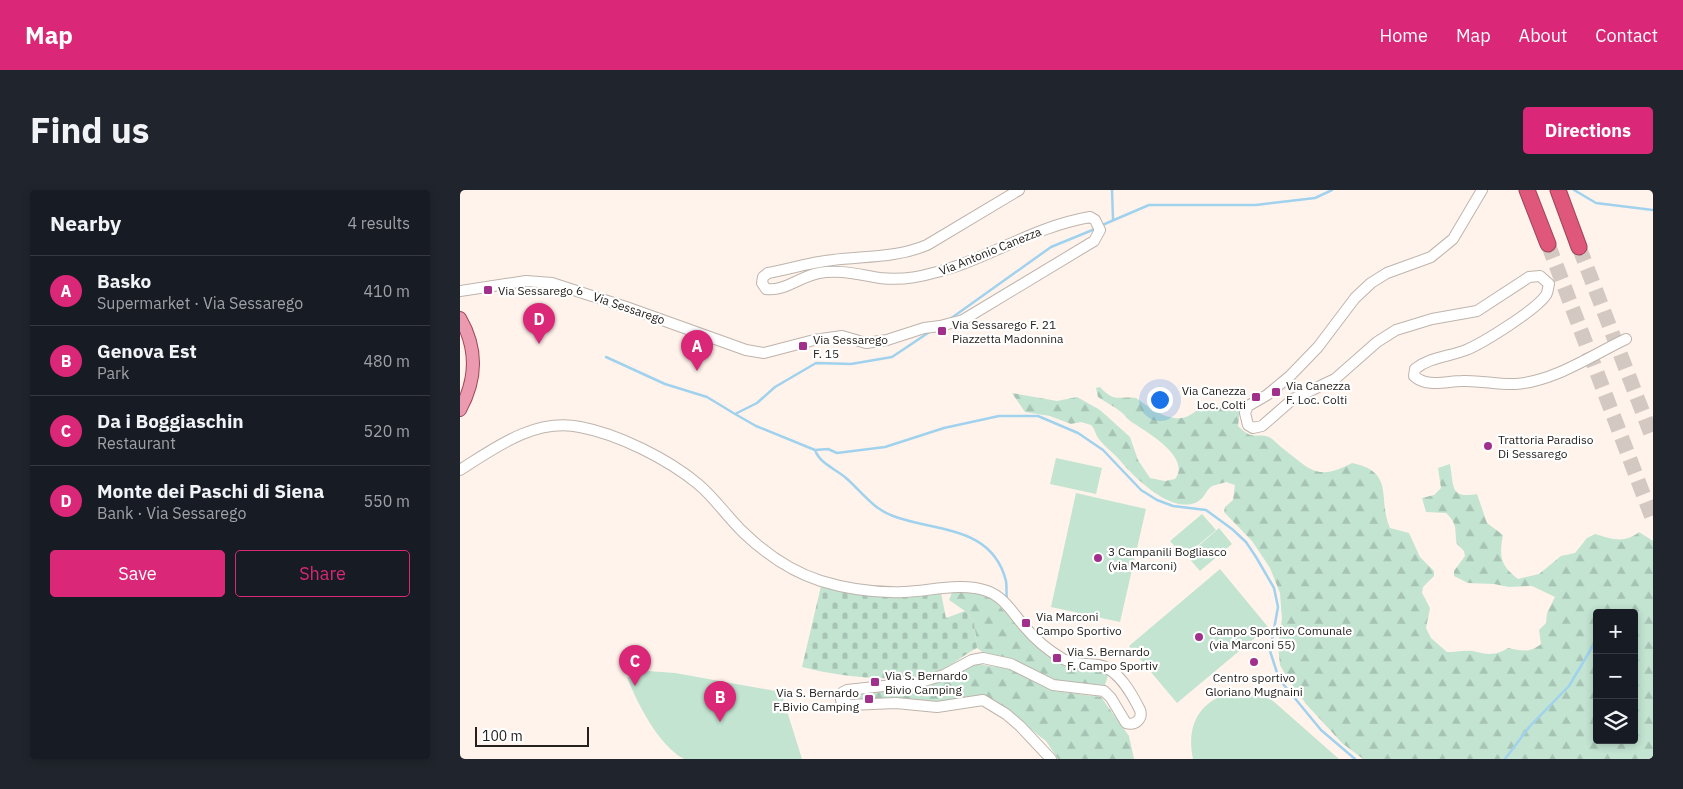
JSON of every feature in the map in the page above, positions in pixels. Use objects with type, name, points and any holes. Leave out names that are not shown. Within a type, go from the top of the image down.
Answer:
[{"type":"highway","points":[[1527,190],[1548,244]]},
{"type":"highway","points":[[1558,190],[1579,247]]},
{"type":"main road","points":[[460,318],[472,344],[475,361],[473,380],[460,410]]},
{"type":"street","name":"Via Antonio Canezza","points":[[940,326],[962,320],[1080,250],[1094,241],[1099,227],[1090,217],[1069,221],[1015,240],[948,268],[910,278],[882,278],[836,271],[818,273],[775,291],[766,289],[762,283],[763,277],[768,272],[830,260],[894,255],[913,251],[927,245],[1019,190]]},
{"type":"street","points":[[1482,190],[1453,239],[1431,257],[1387,273],[1371,283],[1355,298],[1318,347],[1290,376],[1267,395],[1248,406],[1245,413],[1248,425],[1253,428],[1262,426],[1293,399],[1335,378],[1376,342],[1396,330],[1432,319],[1477,311],[1529,277],[1540,276],[1549,284],[1547,294],[1537,304],[1486,342],[1464,351],[1424,362],[1415,369],[1414,376],[1420,382],[1462,380],[1515,384],[1532,382],[1548,377],[1626,339]]},
{"type":"street","name":"Via Sessarego","points":[[460,291],[526,281],[552,283],[626,306],[746,350],[764,353],[814,340],[842,336],[866,342],[887,340],[924,328],[940,326]]},
{"type":"street","points":[[460,470],[497,446],[534,430],[551,426],[579,426],[603,432],[626,442],[679,470],[698,484],[756,543],[779,561],[822,582],[878,591],[961,587],[988,591],[1004,600],[1026,628],[1064,660],[1103,666],[1119,678],[1140,710],[1141,715],[1138,721],[1131,724],[1126,723],[1111,698],[1104,691],[1053,685],[1011,664],[983,658],[972,660],[944,675],[921,682],[852,688],[843,692],[841,700],[846,704],[855,705],[896,703],[937,707],[983,700],[1006,714],[1020,726],[1051,759]]},
{"type":"green space","points":[[1100,387],[1113,397],[1136,398],[1147,406],[1173,418],[1186,417],[1205,405],[1214,403],[1222,409],[1236,406],[1240,409],[1238,426],[1243,431],[1251,435],[1269,437],[1307,467],[1321,472],[1330,472],[1352,463],[1366,467],[1375,473],[1383,488],[1386,517],[1390,528],[1409,533],[1420,557],[1434,571],[1434,576],[1423,587],[1422,593],[1430,608],[1426,628],[1431,638],[1447,652],[1470,651],[1489,654],[1508,648],[1533,649],[1541,644],[1539,630],[1546,623],[1547,613],[1555,597],[1532,586],[1509,587],[1494,584],[1468,583],[1454,576],[1454,571],[1465,556],[1464,551],[1457,544],[1453,521],[1446,513],[1426,512],[1422,498],[1434,495],[1441,488],[1438,468],[1450,464],[1455,490],[1462,495],[1477,494],[1487,523],[1503,535],[1502,560],[1518,579],[1539,574],[1561,556],[1575,553],[1587,538],[1595,534],[1612,539],[1623,539],[1634,536],[1639,532],[1653,541],[1653,759],[1363,759],[1342,743],[1306,704],[1280,665],[1278,645],[1282,619],[1280,593],[1270,568],[1252,541],[1224,512],[1225,507],[1233,500],[1235,485],[1226,482],[1212,486],[1202,499],[1197,502],[1186,505],[1175,503],[1152,491],[1142,483],[1100,441],[1091,425],[1081,422],[1071,424],[1050,416],[1025,412],[1012,393],[1057,401],[1077,397],[1100,410],[1130,437],[1138,460],[1150,478],[1165,481],[1175,479],[1179,471],[1178,463],[1166,446],[1098,397],[1096,388]]},
{"type":"green space","points":[[1056,458],[1102,468],[1096,494],[1050,484]]},
{"type":"green space","name":"3 Campanili Bogliasco (via Marconi)","points":[[1076,493],[1146,509],[1120,622],[1051,607]]},
{"type":"green space","points":[[1202,514],[1216,530],[1184,557],[1170,541]]},
{"type":"green space","points":[[1219,528],[1232,544],[1200,571],[1187,556]]},
{"type":"green space","name":"Campo Sportivo Comunale (via Marconi 55)","points":[[1220,569],[1268,627],[1177,703],[1129,646]]},
{"type":"green space","points":[[821,586],[852,592],[941,593],[946,618],[965,611],[974,621],[977,648],[939,671],[901,678],[867,678],[833,674],[802,667]]},
{"type":"green space","points":[[953,590],[968,590],[990,596],[1039,648],[1060,662],[1100,670],[1108,675],[1105,685],[1055,682],[1005,658],[984,653],[977,648],[974,621],[965,611],[949,600]]},
{"type":"green space","points":[[977,664],[1012,669],[1054,691],[1101,697],[1129,736],[1134,759],[1058,759],[1046,741],[990,698],[979,695],[944,704],[901,699],[860,699],[853,696],[870,691],[903,691],[924,687]]},
{"type":"green space","points":[[648,671],[675,673],[781,692],[802,759],[684,759],[666,744],[650,723],[627,677]]},
{"type":"green space","points":[[1241,692],[1260,694],[1272,700],[1339,759],[1193,759],[1192,733],[1200,713],[1216,699],[1228,694]]},
{"type":"waterway","points":[[1112,190],[1113,219]]},
{"type":"waterway","points":[[1100,226],[1149,205],[1256,205],[1315,198],[1332,190]]},
{"type":"waterway","points":[[1574,190],[1596,203],[1653,210]]},
{"type":"waterway","points":[[950,319],[1051,247],[1095,229]]},
{"type":"waterway","points":[[606,357],[665,384],[707,397],[735,414],[757,403],[775,387],[816,363],[851,364],[892,357],[931,331]]},
{"type":"waterway","points":[[735,414],[756,426],[815,450],[828,449],[837,453],[885,447],[944,428],[999,416],[1038,416],[1078,433],[1103,450],[1141,490],[1157,500],[1173,506],[1206,510],[1246,542],[1274,588],[1278,607],[1270,651],[1279,679],[1321,730],[1355,759]]},
{"type":"waterway","points":[[815,450],[824,463],[846,478],[879,509],[909,521],[960,534],[975,540],[988,549],[999,563],[1006,581],[1007,600]]},
{"type":"waterway","points":[[1505,759],[1530,726],[1569,686],[1593,646]]},
{"type":"tunnel","points":[[1548,244],[1653,520]]},
{"type":"tunnel","points":[[1579,247],[1653,439]]},
{"type":"place","name":"Via Sessarego 6","points":[[488,290]]},
{"type":"place","name":"Via Sessarego F. 21 Piazzetta Madonnina","points":[[942,331]]},
{"type":"place","name":"Monte dei Paschi di Siena","points":[[539,344]]},
{"type":"place","name":"Via Sessarego F. 15","points":[[803,346]]},
{"type":"place","name":"Basko","points":[[697,371]]},
{"type":"place","name":"Via Canezza F. Loc. Colti","points":[[1276,392]]},
{"type":"place","name":"Via Canezza Loc. Colti","points":[[1256,397]]},
{"type":"place","name":"Trattoria Paradiso Di Sessarego","points":[[1488,446]]},
{"type":"place","name":"3 Campanili Bogliasco (via Marconi)","points":[[1098,558]]},
{"type":"place","name":"Via Marconi Campo Sportivo","points":[[1026,623]]},
{"type":"place","name":"Campo Sportivo Comunale (via Marconi 55)","points":[[1199,637]]},
{"type":"place","name":"Via S. Bernardo F. Campo Sportiv","points":[[1057,658]]},
{"type":"place","name":"Centro sportivo Gloriano Mugnaini","points":[[1254,662]]},
{"type":"place","name":"Via S. Bernardo Bivio Camping","points":[[875,682]]},
{"type":"place","name":"Da i Boggiaschin","points":[[635,686]]},
{"type":"place","name":"Via S. Bernardo F.Bivio Camping","points":[[869,699]]},
{"type":"place","name":"Genova Est","points":[[720,722]]}]
